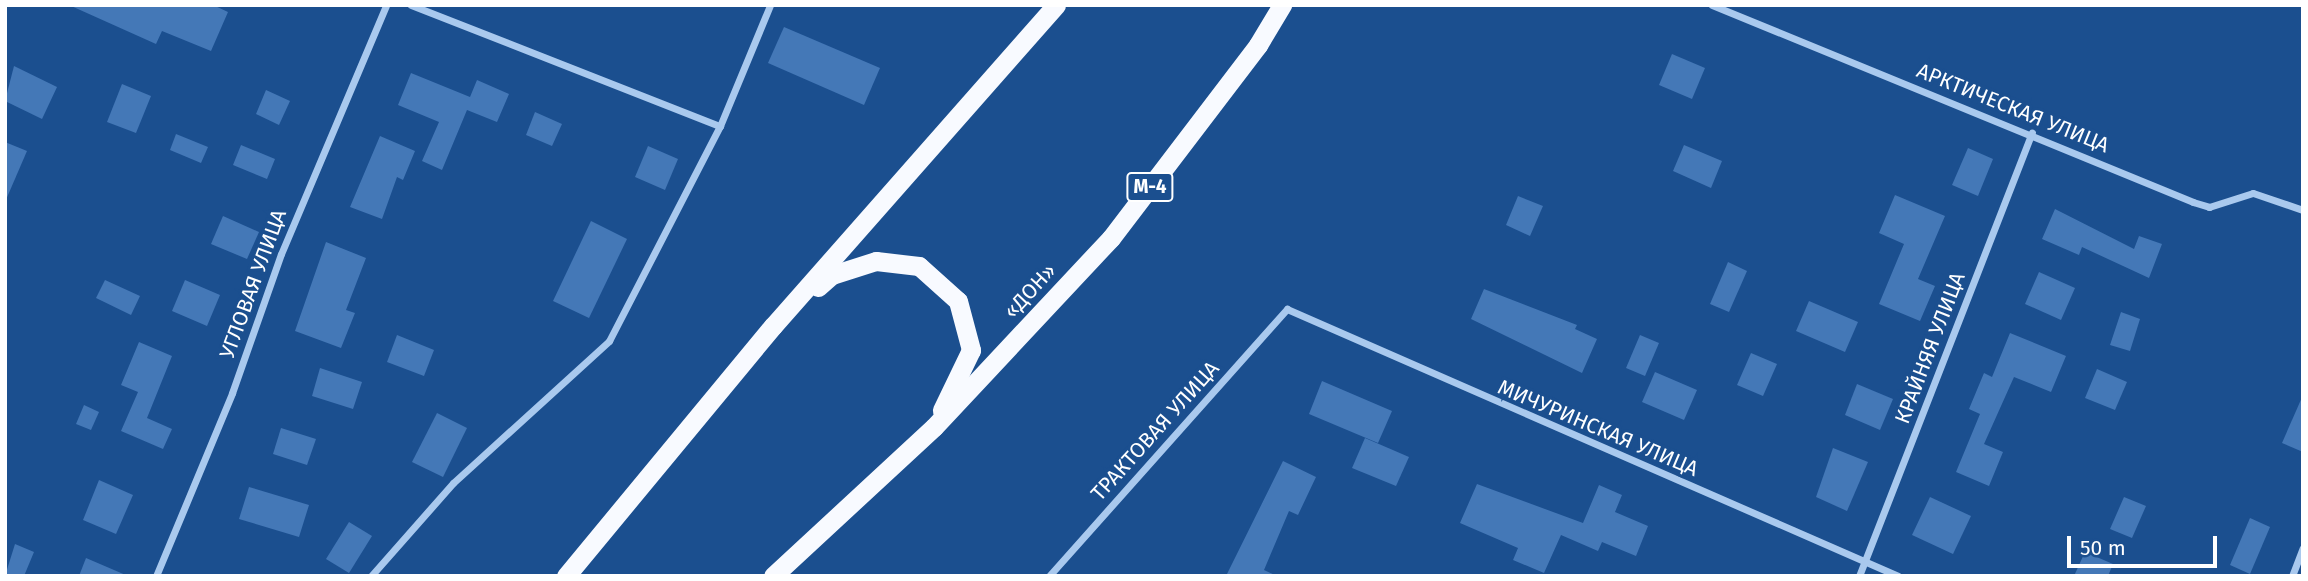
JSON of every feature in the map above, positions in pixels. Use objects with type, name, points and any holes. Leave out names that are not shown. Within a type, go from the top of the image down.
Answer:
[{"type":"highway","name":"М-4","points":[[566,576],[773,326],[1056,5]]},
{"type":"highway","name":"«ДОН»","points":[[773,576],[934,427],[1111,238],[1258,45],[1282,5]]},
{"type":"highway","name":"М-4","points":[[773,326],[832,275],[876,261],[919,266],[958,301],[971,350],[934,427]]},
{"type":"street","name":"УГЛОВАЯ УЛИЦА","points":[[156,576],[232,393],[281,254],[386,5]]},
{"type":"street","points":[[411,5],[720,126]]},
{"type":"street","points":[[371,576],[453,483],[609,341],[720,126],[770,5]]},
{"type":"street","name":"АРКТИЧЕСКАЯ УЛИЦА","points":[[1712,5],[2201,204],[2253,193],[2303,210]]},
{"type":"street","name":"КРАЙНЯЯ УЛИЦА","points":[[1859,576],[2032,133]]},
{"type":"street","name":"МИЧУРИНСКАЯ УЛИЦА","points":[[1287,309],[1898,576]]},
{"type":"street","name":"ТРАКТОВАЯ УЛИЦА","points":[[1049,576],[1287,309]]},
{"type":"street","points":[[2291,576],[2303,548]]},
{"type":"building","points":[[69,5],[213,5],[228,12],[211,51],[162,31],[156,44]]},
{"type":"building","points":[[784,27],[880,68],[864,105],[768,63]]},
{"type":"building","points":[[1672,54],[1705,68],[1692,99],[1659,85]]},
{"type":"building","points":[[14,66],[57,87],[42,119],[5,101]]},
{"type":"building","points":[[411,73],[470,97],[477,80],[509,94],[497,122],[467,110],[442,170],[422,161],[439,122],[398,105]]},
{"type":"building","points":[[122,84],[151,96],[136,133],[107,122]]},
{"type":"building","points":[[266,90],[290,101],[279,125],[256,114]]},
{"type":"building","points":[[535,112],[562,124],[552,146],[526,135]]},
{"type":"building","points":[[176,134],[208,147],[201,163],[170,150]]},
{"type":"building","points":[[380,136],[415,151],[403,180],[397,177],[382,219],[350,207]]},
{"type":"building","points":[[5,142],[27,151],[5,202]]},
{"type":"building","points":[[241,145],[275,159],[267,179],[233,165]]},
{"type":"building","points":[[1684,145],[1722,161],[1711,188],[1673,171]]},
{"type":"building","points":[[648,146],[678,159],[665,190],[635,177]]},
{"type":"building","points":[[1968,148],[1993,159],[1978,196],[1952,185]]},
{"type":"building","points":[[1895,195],[1945,216],[1918,279],[1935,286],[1920,321],[1879,304],[1904,244],[1879,233]]},
{"type":"building","points":[[1518,196],[1543,206],[1530,236],[1506,225]]},
{"type":"building","points":[[2055,209],[2134,249],[2139,236],[2162,244],[2149,278],[2082,247],[2079,255],[2042,239]]},
{"type":"building","points":[[223,216],[259,232],[247,259],[211,244]]},
{"type":"building","points":[[591,221],[627,239],[589,318],[553,301]]},
{"type":"building","points":[[326,242],[366,258],[346,310],[355,313],[341,348],[295,331]]},
{"type":"building","points":[[1728,262],[1747,271],[1729,312],[1710,304]]},
{"type":"building","points":[[2039,272],[2075,288],[2061,320],[2025,304]]},
{"type":"building","points":[[105,280],[140,296],[131,315],[96,298]]},
{"type":"building","points":[[185,280],[220,295],[207,326],[172,311]]},
{"type":"building","points":[[1484,289],[1577,325],[1575,329],[1597,339],[1582,373],[1471,319]]},
{"type":"building","points":[[1809,301],[1858,322],[1845,352],[1796,331]]},
{"type":"building","points":[[2121,312],[2140,319],[2130,351],[2110,345]]},
{"type":"building","points":[[2010,333],[2066,356],[2051,392],[2014,377],[1984,444],[2003,452],[1989,486],[1956,472],[1980,414],[1969,409],[1984,373],[1992,377]]},
{"type":"building","points":[[397,335],[434,350],[424,376],[387,362]]},
{"type":"building","points":[[1640,335],[1659,343],[1645,376],[1626,368]]},
{"type":"building","points":[[139,342],[172,356],[147,418],[172,429],[163,449],[121,431],[138,392],[121,385]]},
{"type":"building","points":[[1751,353],[1777,364],[1763,396],[1737,385]]},
{"type":"building","points":[[320,368],[362,382],[353,409],[312,396]]},
{"type":"building","points":[[2097,369],[2127,382],[2115,410],[2085,398]]},
{"type":"building","points":[[1655,372],[1697,390],[1684,420],[1642,402]]},
{"type":"building","points":[[1322,381],[1392,411],[1378,443],[1309,414]]},
{"type":"building","points":[[1857,384],[1893,399],[1880,430],[1845,415]]},
{"type":"building","points":[[2303,395],[2303,452],[2282,443]]},
{"type":"building","points":[[84,405],[99,412],[91,430],[76,424]]},
{"type":"building","points":[[437,413],[467,428],[443,477],[412,462]]},
{"type":"building","points":[[281,428],[316,439],[307,465],[273,454]]},
{"type":"building","points":[[1365,438],[1409,457],[1396,486],[1352,468]]},
{"type":"building","points":[[1833,448],[1868,462],[1847,511],[1816,497]]},
{"type":"building","points":[[1283,461],[1316,477],[1298,515],[1289,511],[1264,570],[1277,576],[1226,576]]},
{"type":"building","points":[[99,480],[133,495],[116,534],[83,520]]},
{"type":"building","points":[[1477,484],[1583,523],[1599,485],[1622,495],[1615,512],[1648,526],[1636,556],[1602,542],[1598,551],[1561,535],[1544,573],[1513,560],[1518,548],[1460,523]]},
{"type":"building","points":[[249,487],[309,505],[299,537],[239,519]]},
{"type":"building","points":[[1930,497],[1971,516],[1953,554],[1912,535]]},
{"type":"building","points":[[2124,497],[2146,506],[2132,538],[2110,529]]},
{"type":"building","points":[[2250,518],[2270,527],[2250,574],[2230,565]]},
{"type":"building","points":[[349,522],[372,536],[349,573],[326,559]]},
{"type":"building","points":[[15,544],[34,552],[24,576],[5,576]]},
{"type":"building","points":[[2085,552],[2113,564],[2108,576],[2074,576]]},
{"type":"building","points":[[86,558],[128,576],[79,576]]}]
